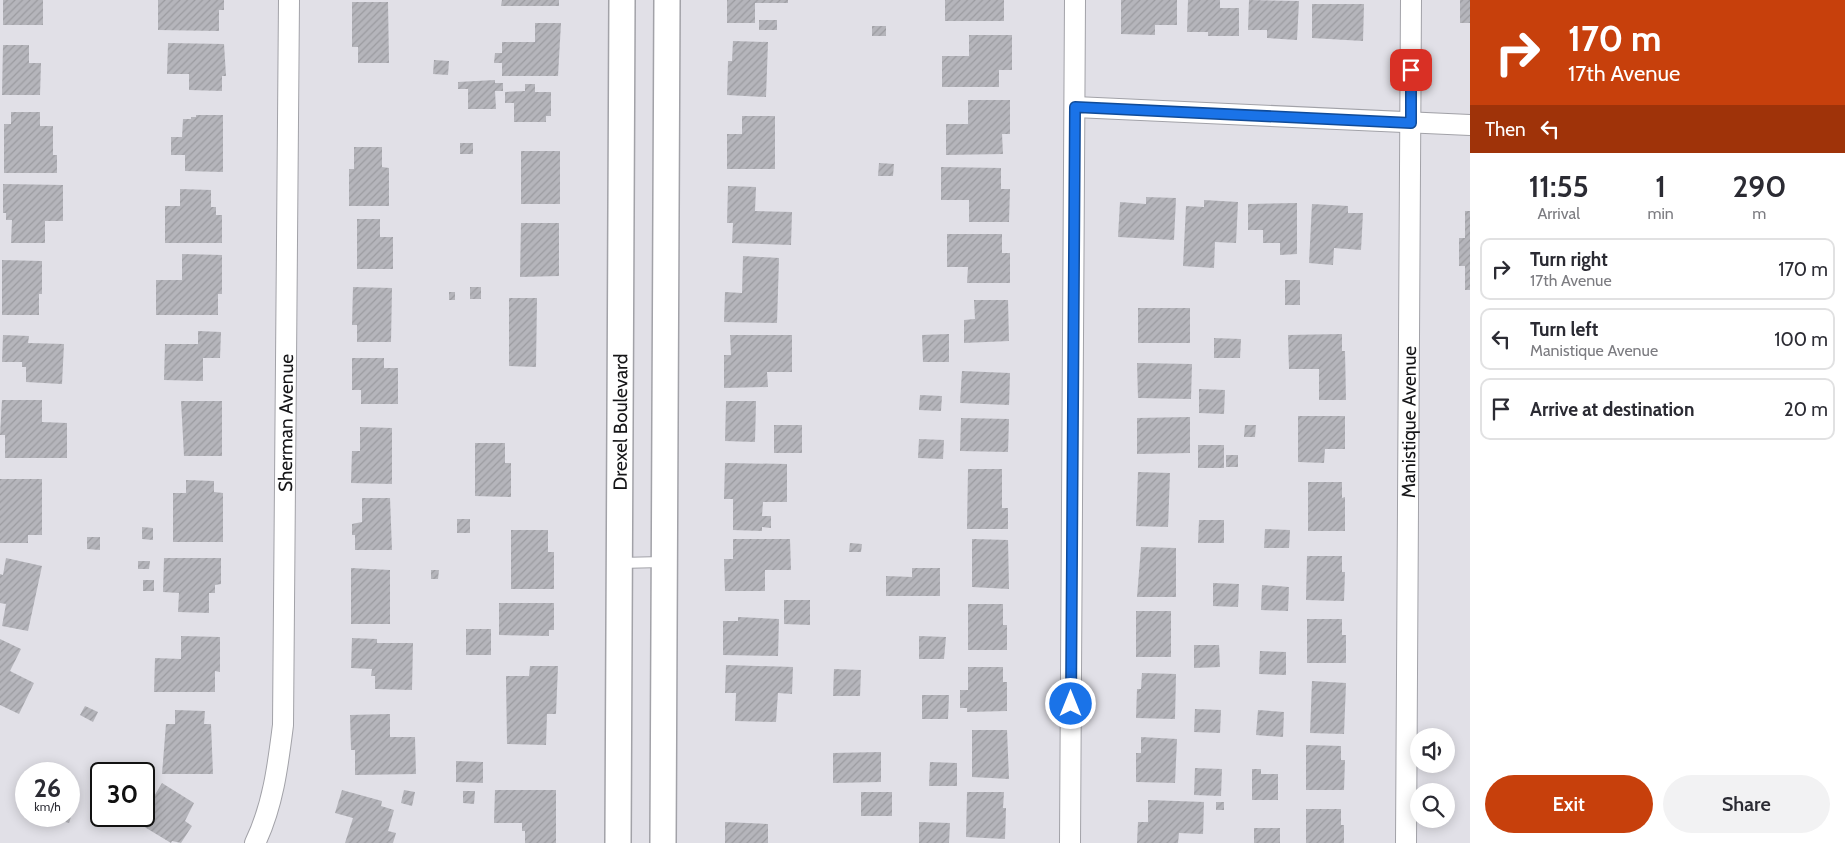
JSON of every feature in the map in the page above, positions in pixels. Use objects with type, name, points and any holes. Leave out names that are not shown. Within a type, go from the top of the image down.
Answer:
[{"type":"street","name":"Sherman Avenue","points":[[255,843],[262,829],[276,777],[283,725],[289,0]]},
{"type":"street","name":"Drexel Boulevard","points":[[618,843],[622,0]]},
{"type":"street","points":[[663,843],[667,0]]},
{"type":"street","points":[[1070,843],[1075,0]]},
{"type":"street","name":"Manistique Avenue","points":[[1406,843],[1411,0]]},
{"type":"street","points":[[1075,107],[1470,126]]},
{"type":"lane","points":[[619,563],[664,562]]},
{"type":"building","points":[[3,0],[43,0],[43,25],[3,25]]},
{"type":"building","points":[[158,0],[224,0],[224,10],[219,10],[219,31],[158,30]]},
{"type":"building","points":[[502,0],[559,0],[559,6],[501,6]]},
{"type":"building","points":[[727,0],[788,0],[788,3],[755,3],[755,23],[727,23]]},
{"type":"building","points":[[945,0],[1004,0],[1004,21],[945,21]]},
{"type":"building","points":[[1121,0],[1177,0],[1177,25],[1155,25],[1155,35],[1121,34]]},
{"type":"building","points":[[1188,0],[1220,0],[1220,8],[1239,8],[1239,36],[1208,36],[1208,32],[1187,32]]},
{"type":"building","points":[[1249,0],[1299,1],[1297,40],[1267,38],[1267,30],[1248,30]]},
{"type":"building","points":[[1460,0],[1470,0],[1470,23],[1460,23]]},
{"type":"building","points":[[352,2],[388,2],[389,63],[358,63],[358,47],[352,47]]},
{"type":"building","points":[[1312,4],[1364,4],[1363,41],[1312,38]]},
{"type":"building","points":[[759,20],[777,20],[777,30],[759,30]]},
{"type":"building","points":[[535,23],[561,23],[558,76],[502,76],[502,63],[494,63],[495,53],[502,53],[502,42],[535,42]]},
{"type":"building","points":[[872,26],[886,26],[886,36],[872,36]]},
{"type":"building","points":[[969,35],[1012,35],[1012,70],[999,70],[999,87],[942,87],[942,56],[969,56]]},
{"type":"building","points":[[733,41],[768,42],[766,97],[727,95],[728,61],[732,61]]},
{"type":"building","points":[[168,43],[224,44],[226,76],[222,76],[222,91],[189,90],[189,74],[167,74]]},
{"type":"building","points":[[3,45],[29,45],[29,63],[41,63],[40,95],[2,95]]},
{"type":"building","points":[[434,60],[449,61],[448,75],[433,74]]},
{"type":"building","points":[[495,80],[495,83],[503,83],[503,91],[495,91],[496,109],[468,109],[468,89],[458,89],[458,82]]},
{"type":"building","points":[[525,84],[535,84],[535,92],[551,92],[551,116],[546,116],[546,122],[514,122],[514,103],[505,103],[505,92],[525,91]]},
{"type":"building","points":[[968,100],[1010,100],[1010,134],[1002,134],[1003,154],[946,155],[946,124],[968,124]]},
{"type":"building","points":[[11,112],[40,112],[40,126],[53,126],[53,155],[57,155],[57,173],[4,173],[4,124],[11,124]]},
{"type":"building","points":[[196,115],[223,115],[223,172],[185,171],[185,155],[171,155],[171,137],[182,137],[183,119],[191,119],[191,117],[196,117]]},
{"type":"building","points":[[742,116],[775,116],[775,169],[727,169],[727,134],[742,134]]},
{"type":"building","points":[[460,143],[473,143],[473,154],[460,154]]},
{"type":"building","points":[[354,147],[382,147],[382,167],[389,168],[389,206],[349,206],[349,169],[354,169]]},
{"type":"building","points":[[521,151],[560,151],[560,204],[521,204]]},
{"type":"building","points":[[879,163],[894,164],[893,176],[878,176]]},
{"type":"building","points":[[941,167],[1001,168],[1001,189],[1010,189],[1009,222],[969,222],[969,200],[941,200]]},
{"type":"building","points":[[3,184],[63,185],[63,221],[45,221],[45,243],[11,243],[12,220],[6,220],[6,213],[3,213]]},
{"type":"building","points":[[728,186],[756,187],[755,211],[792,212],[791,245],[732,243],[733,223],[727,223]]},
{"type":"building","points":[[180,189],[211,190],[211,207],[216,207],[216,215],[222,215],[222,243],[165,243],[165,206],[180,206]]},
{"type":"building","points":[[1146,197],[1176,198],[1174,240],[1118,237],[1120,202],[1146,204]]},
{"type":"building","points":[[1204,200],[1238,202],[1236,243],[1215,242],[1214,268],[1183,266],[1186,206],[1204,207]]},
{"type":"building","points":[[1297,203],[1297,254],[1280,255],[1280,243],[1263,243],[1263,230],[1248,230],[1248,204]]},
{"type":"building","points":[[1312,204],[1348,206],[1348,213],[1363,213],[1361,250],[1334,248],[1333,265],[1309,263]]},
{"type":"building","points":[[1465,211],[1470,211],[1470,290],[1465,290],[1465,266],[1459,266],[1459,238],[1465,238]]},
{"type":"building","points":[[357,219],[380,219],[380,237],[393,237],[393,269],[357,269]]},
{"type":"building","points":[[521,223],[559,223],[559,276],[520,277]]},
{"type":"building","points":[[947,234],[1002,234],[1002,253],[1010,253],[1010,283],[967,283],[968,267],[947,267]]},
{"type":"building","points":[[182,254],[222,255],[222,294],[218,294],[218,315],[156,315],[156,280],[182,280]]},
{"type":"building","points":[[743,256],[779,258],[777,323],[724,322],[725,292],[742,293]]},
{"type":"building","points":[[2,260],[42,261],[42,294],[39,294],[39,315],[2,315]]},
{"type":"building","points":[[1285,280],[1300,280],[1300,305],[1285,305]]},
{"type":"building","points":[[353,287],[392,288],[391,342],[357,342],[357,325],[352,325]]},
{"type":"building","points":[[470,287],[481,287],[481,299],[470,299]]},
{"type":"building","points":[[449,292],[455,292],[455,300],[449,300]]},
{"type":"building","points":[[509,298],[537,298],[536,367],[509,366]]},
{"type":"building","points":[[974,300],[1008,300],[1009,341],[964,343],[964,320],[975,319]]},
{"type":"building","points":[[1138,308],[1190,308],[1190,343],[1138,343]]},
{"type":"building","points":[[198,331],[221,332],[220,358],[203,358],[203,381],[164,380],[165,344],[198,344]]},
{"type":"building","points":[[949,334],[949,362],[923,362],[922,335]]},
{"type":"building","points":[[1342,334],[1342,351],[1345,351],[1346,400],[1319,400],[1319,369],[1289,369],[1288,335]]},
{"type":"building","points":[[3,335],[29,336],[28,343],[64,344],[62,384],[26,382],[26,367],[22,367],[22,362],[2,362]]},
{"type":"building","points":[[730,335],[792,335],[792,372],[767,372],[768,387],[724,388],[724,355],[731,355]]},
{"type":"building","points":[[1214,338],[1241,339],[1240,358],[1214,358]]},
{"type":"building","points":[[352,358],[384,358],[384,368],[398,368],[398,404],[361,404],[361,390],[352,390]]},
{"type":"building","points":[[1137,363],[1192,364],[1191,399],[1138,398]]},
{"type":"building","points":[[962,371],[1010,373],[1009,405],[960,403]]},
{"type":"building","points":[[1199,389],[1225,390],[1224,414],[1199,413]]},
{"type":"building","points":[[920,395],[942,396],[941,411],[919,410]]},
{"type":"building","points":[[2,400],[42,400],[42,422],[67,423],[67,458],[5,458],[5,435],[0,435]]},
{"type":"building","points":[[181,401],[222,401],[222,456],[184,456]]},
{"type":"building","points":[[726,401],[756,401],[755,442],[725,441]]},
{"type":"building","points":[[1298,416],[1345,416],[1345,449],[1325,449],[1324,463],[1298,462]]},
{"type":"building","points":[[1190,417],[1190,453],[1137,454],[1137,418]]},
{"type":"building","points":[[961,418],[1009,419],[1008,452],[960,451]]},
{"type":"building","points":[[774,425],[802,425],[802,453],[774,453]]},
{"type":"building","points":[[1245,425],[1256,425],[1255,437],[1244,437]]},
{"type":"building","points":[[360,427],[392,428],[392,484],[351,483],[352,451],[360,451]]},
{"type":"building","points":[[919,439],[944,440],[943,459],[918,458]]},
{"type":"building","points":[[475,443],[505,443],[505,463],[511,463],[511,497],[475,496]]},
{"type":"building","points":[[1198,445],[1224,445],[1224,468],[1198,468]]},
{"type":"building","points":[[1226,455],[1238,455],[1238,467],[1226,467]]},
{"type":"building","points":[[725,463],[787,464],[787,502],[763,502],[762,516],[771,516],[771,528],[762,527],[762,531],[733,530],[733,499],[724,499]]},
{"type":"building","points":[[968,469],[1002,469],[1002,508],[1008,508],[1008,529],[967,529]]},
{"type":"building","points":[[1138,472],[1170,473],[1168,527],[1136,526]]},
{"type":"building","points":[[0,479],[42,479],[42,535],[28,535],[28,543],[0,543]]},
{"type":"building","points":[[186,480],[214,481],[214,492],[223,493],[223,542],[173,542],[173,493],[186,493]]},
{"type":"building","points":[[1308,482],[1342,482],[1342,498],[1345,497],[1345,531],[1308,531]]},
{"type":"building","points":[[362,498],[390,498],[392,550],[355,550],[355,535],[352,535],[352,524],[362,522]]},
{"type":"building","points":[[457,519],[470,519],[470,533],[457,533]]},
{"type":"building","points":[[1199,520],[1224,520],[1224,543],[1198,543]]},
{"type":"building","points":[[142,527],[153,528],[153,540],[142,539]]},
{"type":"building","points":[[1265,529],[1290,530],[1289,548],[1264,548]]},
{"type":"building","points":[[511,530],[548,530],[548,552],[554,552],[554,589],[511,589]]},
{"type":"building","points":[[87,537],[100,537],[100,550],[87,549]]},
{"type":"building","points":[[733,539],[790,539],[791,570],[765,570],[765,591],[725,591],[724,559],[733,559]]},
{"type":"building","points":[[972,539],[1008,540],[1009,589],[972,587]]},
{"type":"building","points":[[850,543],[862,544],[861,552],[849,552]]},
{"type":"building","points":[[1141,547],[1176,548],[1176,597],[1137,597]]},
{"type":"building","points":[[1307,556],[1342,556],[1342,572],[1345,572],[1344,601],[1306,600]]},
{"type":"building","points":[[6,558],[42,566],[28,631],[2,626],[6,604],[0,603],[0,574],[3,575]]},
{"type":"building","points":[[164,558],[221,558],[221,584],[215,585],[215,593],[209,593],[209,613],[178,612],[179,593],[163,592]]},
{"type":"building","points":[[138,561],[150,561],[149,569],[138,569]]},
{"type":"building","points":[[351,568],[390,570],[390,624],[351,624]]},
{"type":"building","points":[[912,568],[940,568],[940,596],[886,596],[886,576],[912,577]]},
{"type":"building","points":[[431,570],[439,570],[438,579],[431,579]]},
{"type":"building","points":[[143,580],[154,580],[154,591],[143,591]]},
{"type":"building","points":[[1213,583],[1239,584],[1238,607],[1213,606]]},
{"type":"building","points":[[1262,585],[1289,587],[1288,611],[1261,610]]},
{"type":"building","points":[[784,600],[810,600],[810,625],[784,624]]},
{"type":"building","points":[[499,603],[554,603],[554,630],[549,630],[549,636],[499,635]]},
{"type":"building","points":[[968,604],[1003,604],[1003,625],[1007,625],[1007,650],[968,650]]},
{"type":"building","points":[[1136,611],[1171,611],[1171,657],[1136,657]]},
{"type":"building","points":[[738,617],[779,619],[778,656],[723,655],[723,621],[738,621]]},
{"type":"building","points":[[1307,619],[1342,619],[1342,635],[1346,635],[1346,663],[1307,663]]},
{"type":"building","points":[[466,629],[491,629],[491,655],[466,655]]},
{"type":"building","points":[[181,636],[220,637],[220,672],[215,671],[215,692],[154,692],[155,658],[181,659]]},
{"type":"building","points":[[919,636],[946,637],[944,659],[919,659]]},
{"type":"building","points":[[352,638],[377,639],[377,643],[413,643],[412,690],[375,689],[375,676],[371,676],[372,669],[351,668]]},
{"type":"building","points":[[0,639],[21,649],[10,671],[34,683],[19,714],[0,705]]},
{"type":"building","points":[[1194,645],[1219,645],[1220,667],[1194,668]]},
{"type":"building","points":[[1260,651],[1286,652],[1286,675],[1259,674]]},
{"type":"building","points":[[726,665],[793,667],[792,694],[778,693],[776,722],[735,721],[736,693],[725,693]]},
{"type":"building","points":[[530,666],[558,666],[556,714],[547,714],[546,745],[507,744],[506,676],[529,676]]},
{"type":"building","points":[[968,667],[1003,667],[1003,682],[1007,682],[1007,711],[967,712],[967,708],[960,708],[960,690],[968,690]]},
{"type":"building","points":[[834,669],[861,670],[860,696],[833,696]]},
{"type":"building","points":[[1142,673],[1176,674],[1175,719],[1136,718],[1137,689],[1141,689]]},
{"type":"building","points":[[1312,681],[1346,683],[1344,734],[1310,733]]},
{"type":"building","points":[[922,695],[949,695],[948,719],[922,719]]},
{"type":"building","points":[[85,706],[98,712],[93,722],[80,715]]},
{"type":"building","points":[[1195,709],[1221,710],[1220,733],[1194,732]]},
{"type":"building","points":[[175,710],[205,711],[204,724],[211,724],[213,774],[162,774],[166,724],[175,724]]},
{"type":"building","points":[[1258,710],[1284,712],[1283,737],[1256,735]]},
{"type":"building","points":[[390,714],[390,737],[415,737],[416,774],[355,775],[355,750],[351,750],[350,715]]},
{"type":"building","points":[[972,730],[1007,730],[1009,779],[972,777]]},
{"type":"building","points":[[1141,737],[1177,739],[1175,783],[1136,782],[1136,753],[1141,753]]},
{"type":"building","points":[[1306,745],[1341,746],[1341,760],[1345,760],[1344,790],[1306,790]]},
{"type":"building","points":[[881,752],[881,782],[833,783],[833,753]]},
{"type":"building","points":[[456,761],[483,762],[483,783],[456,782]]},
{"type":"building","points":[[930,762],[957,763],[957,786],[929,786]]},
{"type":"building","points":[[1195,768],[1222,769],[1221,796],[1194,795]]},
{"type":"building","points":[[1252,769],[1261,769],[1261,774],[1278,774],[1278,800],[1252,800]]},
{"type":"building","points":[[162,783],[194,803],[185,821],[192,826],[181,843],[172,841],[171,843],[145,827],[155,827],[155,795]]},
{"type":"building","points":[[342,790],[382,801],[381,806],[394,810],[388,831],[396,833],[393,843],[345,843],[353,818],[335,813]]},
{"type":"building","points":[[404,790],[415,792],[412,806],[401,803]]},
{"type":"building","points":[[495,790],[556,790],[556,843],[525,843],[525,831],[522,831],[522,823],[494,823]]},
{"type":"building","points":[[463,791],[475,791],[474,804],[463,803]]},
{"type":"building","points":[[861,792],[892,792],[892,816],[861,816]]},
{"type":"building","points":[[967,792],[1004,792],[1003,808],[1006,808],[1005,839],[966,837]]},
{"type":"building","points":[[1148,800],[1204,802],[1203,834],[1179,833],[1178,843],[1137,843],[1138,822],[1148,822]]},
{"type":"building","points":[[1216,802],[1224,802],[1224,810],[1216,810]]},
{"type":"building","points":[[1306,809],[1341,809],[1341,825],[1344,825],[1344,843],[1306,843]]},
{"type":"building","points":[[725,822],[768,824],[768,843],[725,843]]},
{"type":"building","points":[[919,822],[950,823],[949,843],[919,843]]},
{"type":"building","points":[[1254,828],[1280,828],[1280,843],[1254,843]]},
{"type":"route","points":[[1071,704],[1075,107],[1411,123],[1411,70]]}]
